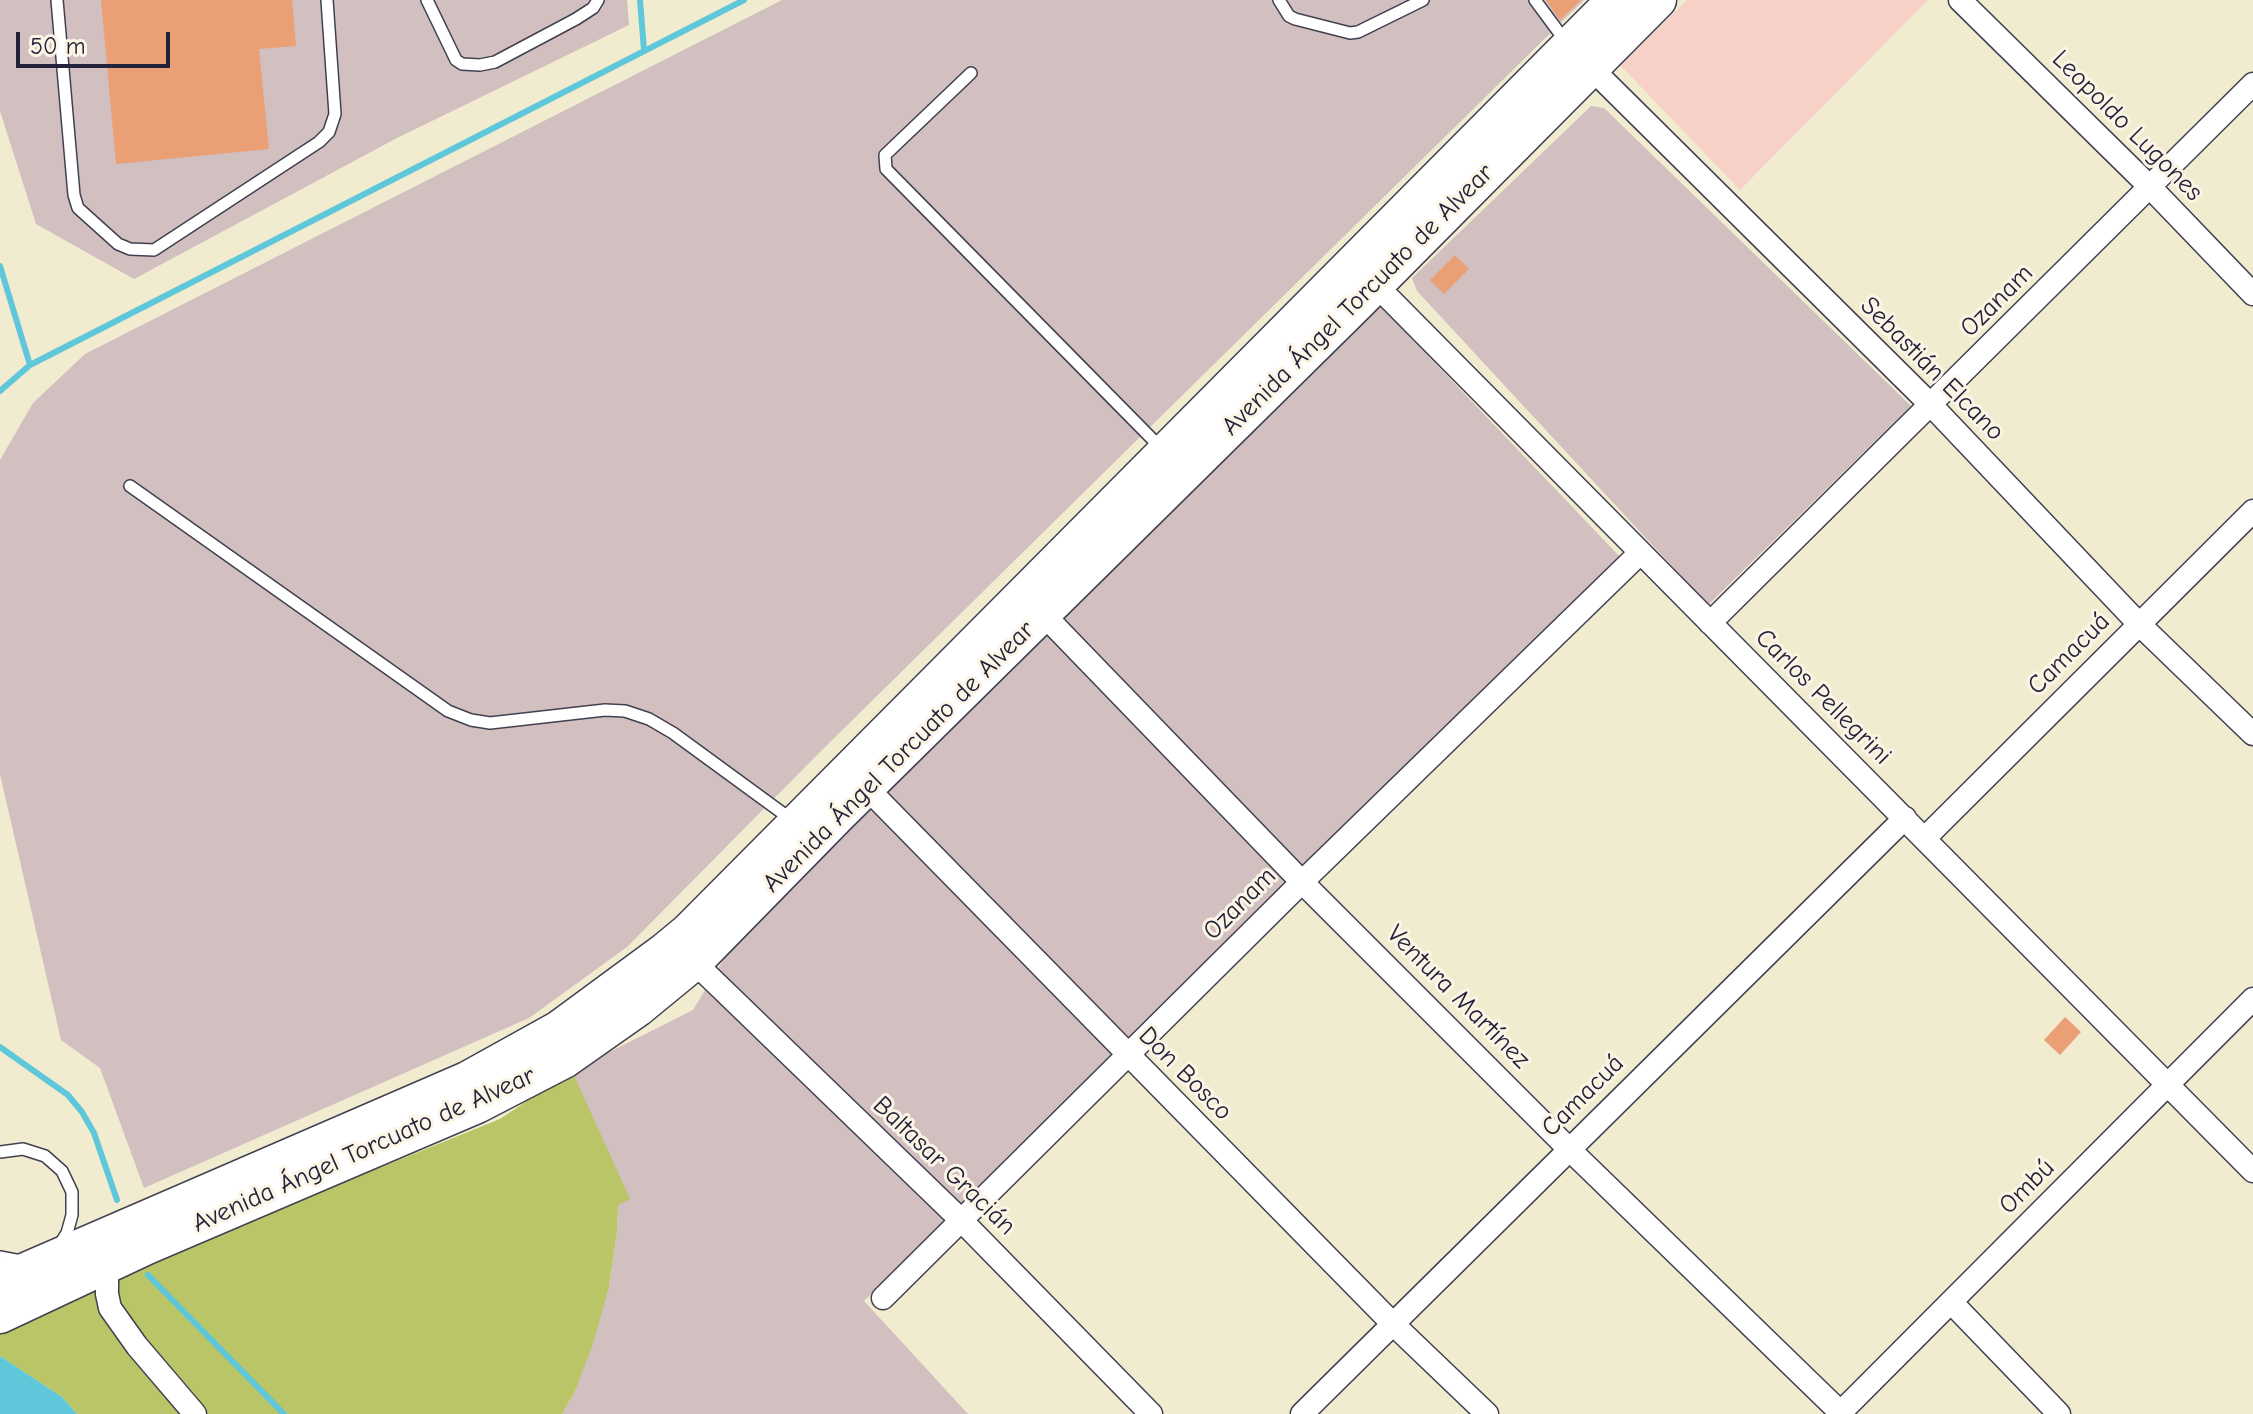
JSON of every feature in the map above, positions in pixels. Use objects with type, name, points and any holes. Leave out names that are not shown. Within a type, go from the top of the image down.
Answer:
[{"type":"main road","name":"Avenida Ángel Torcuato de Alvear","points":[[1579,57],[1615,0]]},
{"type":"main road","name":"Avenida Ángel Torcuato de Alvear","points":[[0,1282],[467,1080],[521,1052],[590,1008],[665,951],[688,932],[795,823],[857,778],[1043,614],[1365,273],[1579,57],[1658,0]]},
{"type":"main road","name":"Avenida Ángel Torcuato de Alvear","points":[[0,1315],[107,1264],[477,1105],[564,1060],[638,1008],[694,962],[857,778],[1165,452],[1365,273]]},
{"type":"street","name":"Leopoldo Lugones","points":[[1960,0],[2150,187],[2253,294]]},
{"type":"street","name":"Sebastián Elcano","points":[[1579,57],[1932,406],[2139,624],[2253,734]]},
{"type":"street","name":"Ozanam","points":[[1710,623],[2253,84]]},
{"type":"street","name":"Carlos Pellegrini","points":[[1365,273],[2253,1171]]},
{"type":"street","name":"Camacuá","points":[[1925,838],[2253,511]]},
{"type":"street","name":"Ozanam","points":[[883,1298],[1302,882],[1640,553]]},
{"type":"street","name":"Ventura Martínez","points":[[1043,614],[1302,882],[1569,1149],[1840,1413]]},
{"type":"street","name":"Don Bosco","points":[[857,778],[1127,1056],[1393,1324],[1487,1414]]},
{"type":"street","name":"Camacuá","points":[[1302,1414],[1905,818]]},
{"type":"street","name":"Baltasar Gracián","points":[[694,962],[962,1221],[1151,1414]]},
{"type":"street","name":"Ombú","points":[[1840,1413],[2253,999]]},
{"type":"street","points":[[107,1264],[110,1308],[137,1346],[195,1414]]},
{"type":"street","points":[[1951,1302],[2059,1414]]},
{"type":"lane","points":[[57,0],[74,195],[78,208],[118,244],[130,249],[154,250],[319,142],[329,132],[335,114],[327,0]]},
{"type":"lane","points":[[427,0],[456,60],[462,64],[480,65],[495,62],[576,19],[593,8],[598,0]]},
{"type":"lane","points":[[1279,0],[1289,16],[1295,19],[1350,33],[1423,0]]},
{"type":"lane","points":[[1535,0],[1579,57]]},
{"type":"lane","points":[[971,73],[885,155],[886,169],[1165,452]]},
{"type":"lane","points":[[130,486],[448,711],[490,723],[605,710],[625,711],[649,719],[673,733],[795,823]]},
{"type":"lane","points":[[0,1152],[23,1149],[45,1156],[62,1171],[72,1192],[72,1215],[67,1233],[44,1261],[0,1257]]},
{"type":"shaded area","points":[[0,0],[627,0],[629,25],[397,138],[134,279],[36,224],[0,111]]},
{"type":"shaded area","points":[[782,0],[1584,0],[822,750],[627,947],[529,1018],[144,1188],[100,1068],[61,1040],[0,774],[0,460],[33,403],[85,354]]},
{"type":"shaded area","points":[[1687,0],[1928,0],[1740,190],[1620,65]]},
{"type":"shaded area","points":[[1591,106],[1604,108],[1911,406],[1708,605],[1417,291],[1412,278]]},
{"type":"shaded area","points":[[1376,301],[1620,557],[864,1301],[968,1414],[562,1414],[575,1391],[609,1287],[618,1205],[572,1071],[693,1010],[731,947]]},
{"type":"green space","points":[[572,1071],[630,1199],[618,1205],[609,1287],[593,1344],[575,1391],[562,1414],[77,1414],[62,1397],[0,1356],[0,1334],[127,1270],[500,1119]]},
{"type":"water","points":[[0,1356],[62,1397],[77,1414],[0,1414]]},
{"type":"building","points":[[101,0],[292,0],[296,46],[259,49],[269,149],[116,164]]},
{"type":"building","points":[[1546,0],[1581,0],[1560,20]]},
{"type":"building","points":[[1455,255],[1469,269],[1444,294],[1430,280]]},
{"type":"building","points":[[2065,1017],[2081,1032],[2060,1055],[2044,1040]]},
{"type":"waterway","points":[[640,0],[644,50]]},
{"type":"waterway","points":[[0,391],[30,365],[744,0]]},
{"type":"waterway","points":[[0,266],[30,365]]},
{"type":"waterway","points":[[0,1047],[68,1095],[82,1112],[94,1133],[117,1200]]},
{"type":"waterway","points":[[148,1275],[284,1414]]}]
